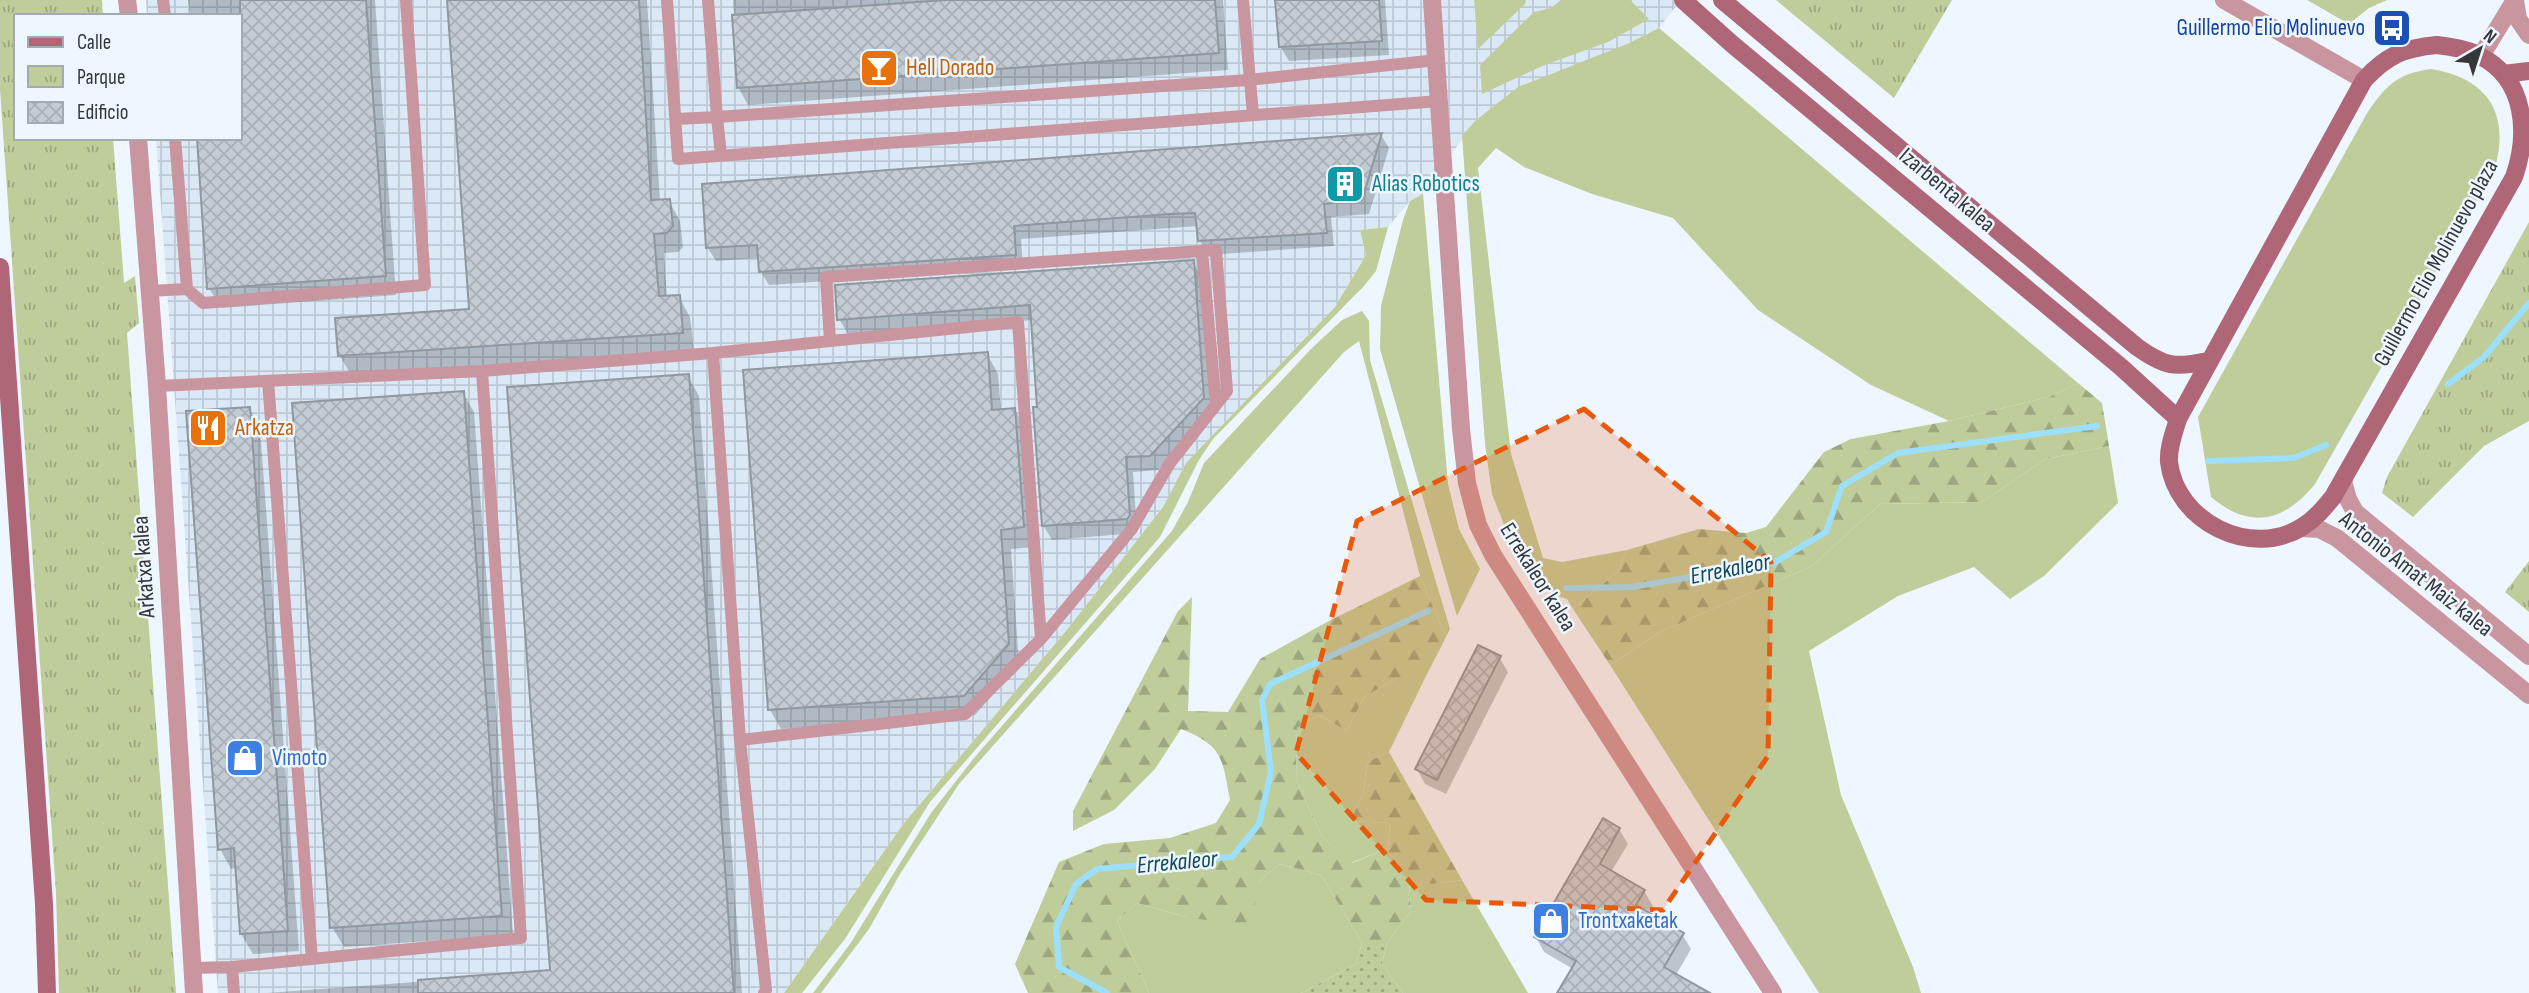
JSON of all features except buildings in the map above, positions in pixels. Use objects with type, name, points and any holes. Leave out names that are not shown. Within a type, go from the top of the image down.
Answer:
[{"type":"main road","name":"Izarbenta kalea","points":[[1683,0],[1732,44],[2121,367],[2178,419]]},
{"type":"main road","name":"Izarbenta kalea","points":[[1722,0],[2137,347],[2158,362],[2171,366],[2208,361]]},
{"type":"main road","name":"Guillermo Elio Molinuevo plaza","points":[[2437,45],[2458,47],[2482,56],[2503,74],[2517,96],[2527,123],[2524,147],[2514,177],[2343,481],[2317,516],[2301,528],[2271,539],[2233,536],[2205,521],[2182,495],[2169,461],[2171,440],[2178,419],[2208,361],[2364,80],[2377,65],[2398,52],[2437,45]]},
{"type":"main road","points":[[2503,74],[2529,71]]},
{"type":"main road","points":[[0,267],[42,877],[47,993]]},
{"type":"street","name":"Errekaleor kalea","points":[[1432,0],[1461,429],[1467,484],[1478,525],[1493,555],[1773,993]]},
{"type":"street","points":[[2224,0],[2364,80]]},
{"type":"street","points":[[2515,0],[2518,19],[2529,35]]},
{"type":"street","points":[[2482,56],[2515,0]]},
{"type":"street","name":"Arkatxa kalea","points":[[138,140],[157,386],[194,993]]},
{"type":"street","name":"Antonio Amat Maiz kalea","points":[[2343,481],[2355,512],[2529,656]]},
{"type":"street","name":"Antonio Amat Maiz kalea","points":[[2301,528],[2319,529],[2337,538],[2529,695]]},
{"type":"lane","points":[[149,290],[187,289],[203,303],[425,285],[406,0]]},
{"type":"lane","points":[[667,0],[678,159],[1440,100]]},
{"type":"lane","points":[[708,0],[721,155]]},
{"type":"lane","points":[[1243,0],[1253,115]]},
{"type":"lane","points":[[676,119],[1248,80],[1437,60]]},
{"type":"lane","points":[[175,140],[187,289]]},
{"type":"lane","points":[[740,740],[965,713],[1041,639],[1131,530],[1170,463],[1227,391],[1216,250],[826,277],[830,341]]},
{"type":"lane","points":[[157,386],[482,371],[713,353],[1018,322],[1041,639]]},
{"type":"lane","points":[[713,353],[740,740],[766,990],[764,993]]},
{"type":"lane","points":[[193,968],[232,967],[521,938],[482,371]]},
{"type":"lane","points":[[268,381],[312,959]]},
{"type":"lane","points":[[232,967],[234,993]]},
{"type":"highlighted area","points":[[1584,409],[1771,562],[1768,756],[1663,910],[1426,900],[1296,753],[1357,521]]},
{"type":"shaded area","points":[[146,0],[1681,0],[1659,28],[1475,121],[1423,194],[1410,201],[1388,227],[1360,230],[1366,255],[1335,307],[1186,463],[1163,507],[1066,631],[904,823],[784,993],[218,993],[156,140],[242,140],[242,14],[147,14]]},
{"type":"green space","points":[[0,0],[102,0],[103,14],[14,14],[14,140],[113,140],[124,283],[135,276],[139,323],[127,333],[176,993],[59,993],[56,893],[0,89]]},
{"type":"green space","points":[[1474,0],[1526,0],[1478,49]]},
{"type":"green space","points":[[1561,0],[1630,0],[1649,19],[1608,42],[1542,66],[1482,94],[1480,65],[1534,12],[1551,8]]},
{"type":"green space","points":[[1776,0],[1952,0],[1894,98]]},
{"type":"green space","points":[[2307,0],[2387,0],[2369,8],[2349,24]]},
{"type":"green space","points":[[1659,28],[2078,383],[2049,397],[1949,421],[1871,385],[1758,310],[1673,218],[1592,194],[1524,167],[1496,148],[1478,168],[1511,454],[1543,558],[1562,562],[1627,550],[1617,572],[1573,609],[1567,599],[1547,592],[1510,540],[1492,494],[1485,444],[1462,136],[1475,121],[1518,87],[1627,44]]},
{"type":"green space","points":[[2432,69],[2468,81],[2490,102],[2499,131],[2495,168],[2315,484],[2291,507],[2279,514],[2253,517],[2239,514],[2211,497],[2198,417],[2366,115],[2379,96],[2393,83],[2410,74]]},
{"type":"green space","points":[[1423,194],[1448,484],[1459,529],[1480,569],[1457,616],[1380,349],[1381,306],[1403,220],[1410,201]]},
{"type":"green space","points":[[2529,222],[2529,421],[2484,446],[2413,517],[2382,493],[2387,477]]},
{"type":"green space","points":[[1388,227],[1376,271],[1213,439],[1199,460],[1160,537],[930,802],[845,939],[802,993],[784,993],[904,823],[1066,631],[1163,507],[1186,463],[1335,307],[1366,255],[1360,230]]},
{"type":"green space","points":[[1362,311],[1369,321],[1370,360],[1450,629],[1446,637],[1420,576],[1359,341],[1344,352],[959,784],[900,874],[869,929],[821,993],[813,993],[850,944],[931,813],[974,758],[1172,531],[1188,502],[1204,463],[1311,349],[1342,320]]},
{"type":"green space","points":[[2078,383],[2102,403],[2109,446],[2046,459],[1982,502],[1880,504],[1812,566],[1660,632],[1610,665],[1573,609],[1617,572],[1627,550],[1699,529],[1746,533],[1766,527],[1824,452],[1851,439],[1949,421],[2049,397]]},
{"type":"green space","points":[[2109,446],[2118,503],[2044,576],[2010,599],[1974,567],[1898,596],[1809,651],[1841,795],[1913,967],[1921,993],[1819,993],[1610,665],[1660,632],[1812,566],[1880,504],[1982,502],[2046,459]]},
{"type":"green space","points":[[2529,561],[2529,612],[2505,592]]},
{"type":"green space","points":[[1420,576],[1446,637],[1425,678],[1397,678],[1364,697],[1347,731],[1319,715],[1297,728],[1296,779],[1322,837],[1352,863],[1388,848],[1390,823],[1350,821],[1363,795],[1367,762],[1389,752],[1462,880],[1432,884],[1409,880],[1411,911],[1387,943],[1362,943],[1321,875],[1280,864],[1258,882],[1252,927],[1186,917],[1137,903],[1117,921],[1149,993],[1028,993],[1015,964],[1059,862],[1104,844],[1170,838],[1216,823],[1230,800],[1219,755],[1206,741],[1181,729],[1155,769],[1114,810],[1073,831],[1073,811],[1178,611],[1192,597],[1188,711],[1228,712],[1260,659]]},
{"type":"green space","points":[[1397,678],[1425,678],[1389,752],[1367,762],[1363,795],[1350,821],[1390,823],[1388,848],[1351,863],[1322,837],[1296,779],[1297,728],[1319,715],[1347,731],[1364,697]]},
{"type":"green space","points":[[1280,864],[1321,875],[1362,943],[1356,964],[1301,993],[1149,993],[1117,921],[1137,903],[1186,917],[1258,882]]},
{"type":"green space","points":[[1409,879],[1432,884],[1462,880],[1528,993],[1403,993],[1382,964],[1387,943],[1411,911]]},
{"type":"green space","points":[[1362,943],[1387,943],[1382,964],[1403,993],[1301,993],[1356,964]]},
{"type":"waterway","name":"Errekaleor","points":[[2448,384],[2484,357],[2529,303]]},
{"type":"waterway","name":"Errekaleor","points":[[1566,588],[1632,587],[1774,563],[1826,532],[1842,486],[1898,453],[2097,426]]},
{"type":"waterway","points":[[2209,461],[2294,458],[2326,445]]},
{"type":"waterway","name":"Errekaleor","points":[[1107,993],[1059,967],[1056,927],[1076,884],[1097,869],[1232,857],[1259,824],[1271,772],[1262,700],[1270,684],[1428,611]]},
{"type":"place","name":"Guillermo Elio Molinuevo","points":[[2392,28]]},
{"type":"place","name":"Hell Dorado","points":[[879,68]]},
{"type":"place","name":"Alias Robotics","points":[[1345,184]]},
{"type":"place","name":"Arkatza","points":[[208,428]]},
{"type":"place","name":"Vimoto","points":[[245,758]]},
{"type":"place","name":"Trontxaketak","points":[[1551,921]]}]
